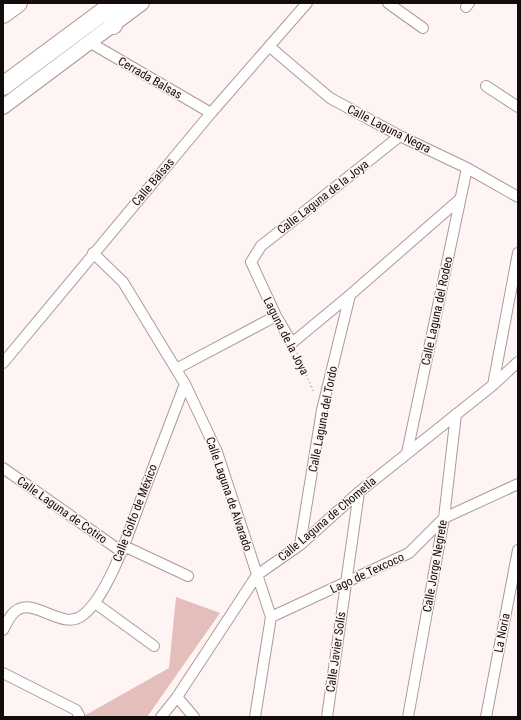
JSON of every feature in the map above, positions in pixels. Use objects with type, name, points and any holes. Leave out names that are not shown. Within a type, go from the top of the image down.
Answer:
[{"type":"highway","points":[[3,86],[115,3]]},
{"type":"highway","points":[[113,25],[121,3]]},
{"type":"main road","points":[[3,107],[142,3]]},
{"type":"street","name":"Calle Balsas","points":[[3,363],[211,113],[307,3]]},
{"type":"street","points":[[388,3],[422,28]]},
{"type":"street","name":"Cerrada Balsas","points":[[89,42],[211,113]]},
{"type":"street","name":"Calle Laguna Negra","points":[[270,47],[330,98],[400,136],[467,168],[518,197]]},
{"type":"street","points":[[486,86],[518,107]]},
{"type":"street","name":"Calle Laguna de la Joya","points":[[251,262],[260,246],[400,136]]},
{"type":"street","name":"Calle Laguna del Rodeo","points":[[407,453],[467,168]]},
{"type":"street","points":[[292,343],[350,295],[460,199]]},
{"type":"street","name":"Calle Laguna de Alvarado","points":[[93,253],[123,282],[176,369],[217,452],[271,617],[255,717]]},
{"type":"street","points":[[493,385],[518,253]]},
{"type":"street","name":"Laguna de la Joya","points":[[251,262],[276,316],[292,343]]},
{"type":"street","name":"Calle Laguna del Tordo","points":[[300,545],[322,410],[350,295]]},
{"type":"street","points":[[176,369],[276,316]]},
{"type":"street","name":"Calle Laguna de Chometla","points":[[161,717],[177,697],[257,575],[300,545],[359,492],[493,385],[518,362]]},
{"type":"street","name":"Calle Golfo de México","points":[[3,630],[11,616],[20,608],[29,608],[62,619],[73,620],[82,616],[95,603],[123,549],[184,384]]},
{"type":"street","name":"Calle Jorge Negrete","points":[[408,717],[444,518],[456,414]]},
{"type":"street","name":"Calle Laguna de Cotiro","points":[[3,468],[123,549],[188,576]]},
{"type":"street","name":"Lago de Texcoco","points":[[271,617],[409,553],[444,518],[518,484]]},
{"type":"street","name":"Calle Javier Solís","points":[[327,717],[359,492]]},
{"type":"street","name":"La Noria","points":[[486,717],[518,550]]},
{"type":"street","points":[[95,603],[154,646]]},
{"type":"street","points":[[3,673],[76,710],[79,716]]},
{"type":"street","points":[[177,697],[194,717]]},
{"type":"path","name":"Laguna de la Joya","points":[[292,343],[322,410]]},
{"type":"shaded area","points":[[176,597],[220,613],[147,717],[82,717],[169,668]]}]
